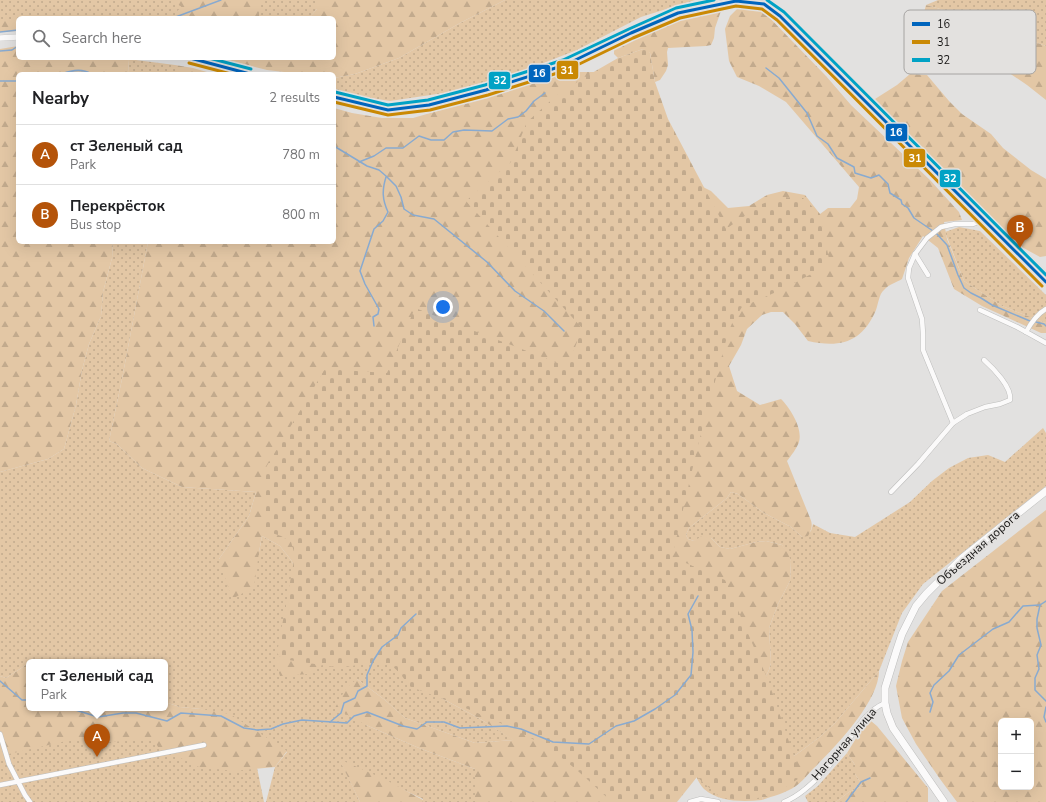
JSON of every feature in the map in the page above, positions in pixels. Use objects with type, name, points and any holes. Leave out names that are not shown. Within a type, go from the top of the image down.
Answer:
[{"type":"main road","name":"Объездная дорога","points":[[944,802],[893,728],[887,713],[885,688],[902,634],[916,606],[940,579],[962,558],[1046,491]]},
{"type":"street","points":[[336,97],[388,110],[429,105],[486,90],[565,65],[631,33],[678,13],[736,1],[762,2],[780,16],[1046,282]]},
{"type":"street","points":[[0,38],[16,37]]},
{"type":"street","points":[[198,60],[242,72]]},
{"type":"street","points":[[953,423],[923,350],[922,320],[908,278],[909,268],[915,254],[927,238],[941,227],[955,224],[973,224],[984,220]]},
{"type":"street","points":[[915,254],[928,275]]},
{"type":"street","points":[[1026,332],[1031,323],[1042,311],[1046,309]]},
{"type":"street","points":[[980,310],[1046,343]]},
{"type":"street","points":[[891,492],[918,464],[953,423],[967,414],[985,406],[1000,404],[1010,400],[1008,389],[997,372],[984,360]]},
{"type":"street","name":"Нагорная улица","points":[[784,802],[805,788],[837,756],[865,717],[876,707],[885,703]]},
{"type":"street","points":[[0,734],[9,764],[30,802]]},
{"type":"street","points":[[0,785],[204,746]]},
{"type":"street","points":[[690,802],[701,799],[718,802]]},
{"type":"green space","points":[[0,0],[257,0],[256,16],[16,16],[16,26],[0,30]]},
{"type":"green space","points":[[170,0],[259,0],[259,16],[175,16],[176,12],[182,7]]},
{"type":"green space","points":[[259,0],[317,0],[317,9],[311,16],[259,16]]},
{"type":"green space","points":[[317,0],[505,0],[460,23],[399,58],[355,74],[336,78],[336,72],[284,72],[267,70],[228,60],[336,60],[336,16],[311,16],[317,9]]},
{"type":"green space","points":[[505,0],[695,0],[641,17],[577,50],[518,73],[444,93],[390,101],[336,91],[336,78],[355,74],[399,58],[460,23]]},
{"type":"green space","points":[[938,0],[1046,0],[1046,46],[1036,42],[1036,10],[943,10],[926,5]]},
{"type":"green space","points":[[926,5],[943,10],[925,10]]},
{"type":"green space","points":[[746,6],[762,10],[826,76],[851,105],[930,180],[959,212],[962,220],[944,222],[947,239],[964,281],[1002,306],[1046,323],[1046,333],[1041,333],[982,306],[954,289],[938,248],[923,236],[909,258],[902,279],[882,292],[876,310],[864,330],[849,340],[830,344],[808,341],[795,324],[783,312],[771,312],[762,315],[747,329],[741,345],[729,366],[737,391],[760,405],[781,399],[795,419],[800,437],[799,442],[787,461],[811,520],[811,529],[808,536],[802,537],[791,527],[764,513],[738,494],[731,492],[727,498],[689,528],[686,535],[688,539],[694,541],[702,536],[711,538],[720,547],[730,549],[766,541],[782,545],[788,553],[791,561],[790,581],[778,604],[769,628],[771,663],[752,704],[655,802],[475,802],[475,769],[419,748],[366,725],[335,708],[346,688],[357,679],[385,700],[405,718],[475,743],[513,740],[482,720],[432,693],[415,652],[357,641],[309,674],[280,676],[276,663],[302,619],[299,575],[291,560],[280,546],[262,536],[254,587],[232,599],[219,559],[249,516],[256,492],[182,487],[142,468],[117,444],[109,441],[148,244],[336,244],[336,109],[382,118],[413,118],[571,72],[603,72],[691,181],[711,191],[728,208],[749,206],[767,195],[783,191],[805,195],[820,214],[828,208],[850,208],[857,199],[859,187],[786,102],[759,86],[737,77],[729,61],[725,29],[730,16],[737,9]]},
{"type":"green space","points":[[722,8],[711,45],[668,48],[668,65],[660,80],[655,82],[650,53],[643,49],[618,58],[614,54],[614,49],[619,44],[659,24],[700,12]]},
{"type":"green space","points":[[0,20],[16,21],[16,31],[0,32]]},
{"type":"green space","points":[[1036,42],[1046,46],[1046,100],[1011,74],[1036,74]]},
{"type":"green space","points":[[16,46],[16,60],[128,60],[129,72],[16,72],[16,244],[113,244],[112,258],[103,292],[101,316],[89,344],[82,370],[76,405],[64,449],[48,459],[0,472],[0,49]]},
{"type":"green space","points":[[643,49],[650,53],[655,82],[668,119],[726,229],[762,204],[780,197],[803,198],[820,214],[830,264],[783,289],[742,307],[733,321],[728,333],[698,445],[672,557],[725,580],[768,680],[801,777],[773,795],[747,800],[721,798],[697,777],[677,802],[612,802],[577,770],[548,748],[491,719],[409,686],[400,673],[391,665],[357,665],[341,668],[282,659],[277,653],[295,555],[291,542],[281,536],[263,530],[262,474],[325,369],[387,373],[415,308],[568,367],[582,328],[466,201],[511,162],[527,122],[556,96],[618,58]]},
{"type":"green space","points":[[128,60],[175,65],[175,72],[129,72]]},
{"type":"green space","points":[[175,65],[207,72],[175,72]]},
{"type":"green space","points":[[910,74],[927,75],[962,114],[991,134],[1003,148],[1031,170],[1046,179],[1046,256],[1040,257],[1020,246],[992,220],[875,99],[897,85]]},
{"type":"green space","points":[[959,227],[980,231],[1046,295],[1046,323],[1002,306],[964,281],[945,232]]},
{"type":"green space","points":[[113,244],[148,244],[109,441],[117,444],[142,468],[182,487],[256,492],[249,516],[219,559],[259,552],[262,536],[280,546],[291,560],[299,575],[357,641],[432,693],[482,720],[514,740],[475,743],[405,718],[385,700],[357,679],[366,725],[419,748],[475,769],[475,802],[423,802],[423,799],[340,760],[360,802],[266,802],[275,767],[287,752],[201,709],[180,707],[168,703],[168,659],[26,659],[26,665],[6,678],[0,676],[0,472],[48,459],[64,449],[76,405],[82,370],[89,344],[101,316],[103,292],[112,258]]},
{"type":"green space","points":[[1043,428],[1046,433],[1046,486],[923,584],[902,613],[879,671],[835,723],[821,736],[797,754],[781,763],[764,789],[762,800],[739,801],[724,799],[704,789],[694,773],[752,704],[769,670],[771,663],[769,628],[778,604],[790,581],[791,561],[782,545],[766,541],[730,549],[720,547],[711,538],[694,541],[688,539],[686,535],[689,528],[727,498],[731,492],[738,494],[764,513],[791,527],[802,537],[811,531],[813,524],[830,533],[855,537],[910,502],[932,481],[949,468],[968,458],[988,455],[1005,462]]},
{"type":"green space","points":[[1046,510],[1046,802],[957,802],[916,744],[902,718],[896,686],[908,642],[942,591]]},
{"type":"green space","points":[[26,665],[26,711],[168,711],[168,703],[180,707],[230,714],[287,751],[275,767],[234,771],[199,767],[158,747],[154,739],[95,743],[75,739],[0,756],[0,676],[6,678]]},
{"type":"green space","points":[[879,671],[877,683],[872,696],[864,710],[843,737],[796,786],[762,800],[764,789],[781,763],[797,754],[821,736],[835,723]]},
{"type":"green space","points":[[0,712],[146,730],[254,753],[264,802],[0,802]]},
{"type":"green space","points":[[871,721],[877,726],[928,788],[928,802],[836,802],[849,792],[863,786],[855,774],[855,765],[847,753],[863,727]]},
{"type":"green space","points":[[847,753],[855,765],[855,774],[863,786],[849,792],[836,802],[808,802],[805,796],[818,786]]},
{"type":"green space","points":[[339,759],[386,780],[423,800],[423,802],[360,802]]},
{"type":"waterway","points":[[178,16],[221,0]]},
{"type":"waterway","points":[[0,32],[16,30]]},
{"type":"waterway","points":[[0,51],[12,50],[16,47]]},
{"type":"waterway","points":[[766,68],[779,78],[807,113],[817,136],[828,144],[837,158],[854,167],[855,173],[871,178],[879,175],[888,184],[890,193],[901,200],[902,204],[908,208],[914,218],[933,231]]},
{"type":"waterway","points":[[67,72],[77,70],[88,72]]},
{"type":"waterway","points":[[0,81],[16,81]]},
{"type":"waterway","points":[[359,162],[374,156],[386,148],[403,148],[419,136],[431,140],[444,140],[453,132],[464,130],[492,131],[508,119],[518,117],[526,111],[534,101],[545,93]]},
{"type":"waterway","points":[[336,147],[367,166],[379,170],[396,186],[404,209],[413,215],[434,219],[487,262],[515,291],[544,311],[564,331]]},
{"type":"waterway","points":[[374,326],[373,317],[378,314],[379,309],[365,284],[360,271],[374,229],[383,221],[388,212],[383,194],[386,177]]},
{"type":"waterway","points":[[936,233],[947,245],[964,288],[992,305],[1030,321]]},
{"type":"waterway","points":[[1036,322],[1046,326]]},
{"type":"waterway","points":[[79,711],[98,717],[123,713],[136,713],[167,721],[181,713],[221,716],[244,728],[257,730],[271,729],[283,724],[302,720],[347,723],[354,716],[367,712],[403,726],[417,729],[427,722],[444,722],[460,728],[507,726],[521,729],[553,742],[589,744],[616,726],[634,721],[655,709],[675,695],[691,675],[693,652],[692,630],[688,614],[698,596]]},
{"type":"waterway","points":[[930,712],[933,702],[930,693],[934,685],[949,671],[959,655],[993,629],[1009,622],[1023,606],[1040,605],[1046,601]]},
{"type":"waterway","points":[[1040,605],[1037,628],[1041,645],[1037,655],[1039,669],[1035,678],[1035,690],[1046,701]]},
{"type":"waterway","points":[[330,722],[341,713],[344,703],[355,698],[358,691],[367,686],[367,675],[373,661],[382,647],[398,635],[401,628],[416,614]]},
{"type":"waterway","points":[[0,681],[22,700],[26,700]]},
{"type":"waterway","points":[[1046,707],[1044,717],[1046,722]]},
{"type":"waterway","points":[[846,802],[861,782],[870,778]]},
{"type":"transit line","name":"32","points":[[336,92],[388,105],[428,100],[485,85],[563,60],[676,8],[714,0]]},
{"type":"transit line","name":"32","points":[[767,0],[784,12],[1046,275]]},
{"type":"transit line","name":"16","points":[[336,97],[388,110],[429,105],[486,90],[565,65],[631,33],[678,13],[736,1],[764,4],[780,16],[1046,282]]},
{"type":"transit line","name":"31","points":[[336,102],[388,115],[430,110],[488,95],[567,70],[633,38],[680,18],[736,6],[762,9],[777,20],[1042,286]]},
{"type":"transit line","name":"16","points":[[198,60],[242,72]]},
{"type":"transit line","name":"32","points":[[217,60],[251,69]]},
{"type":"transit line","name":"31","points":[[189,63],[223,72]]},
{"type":"place","name":"Перекрёсток","points":[[1020,248]]},
{"type":"place","name":"ст Зеленый сад","points":[[97,757]]}]
